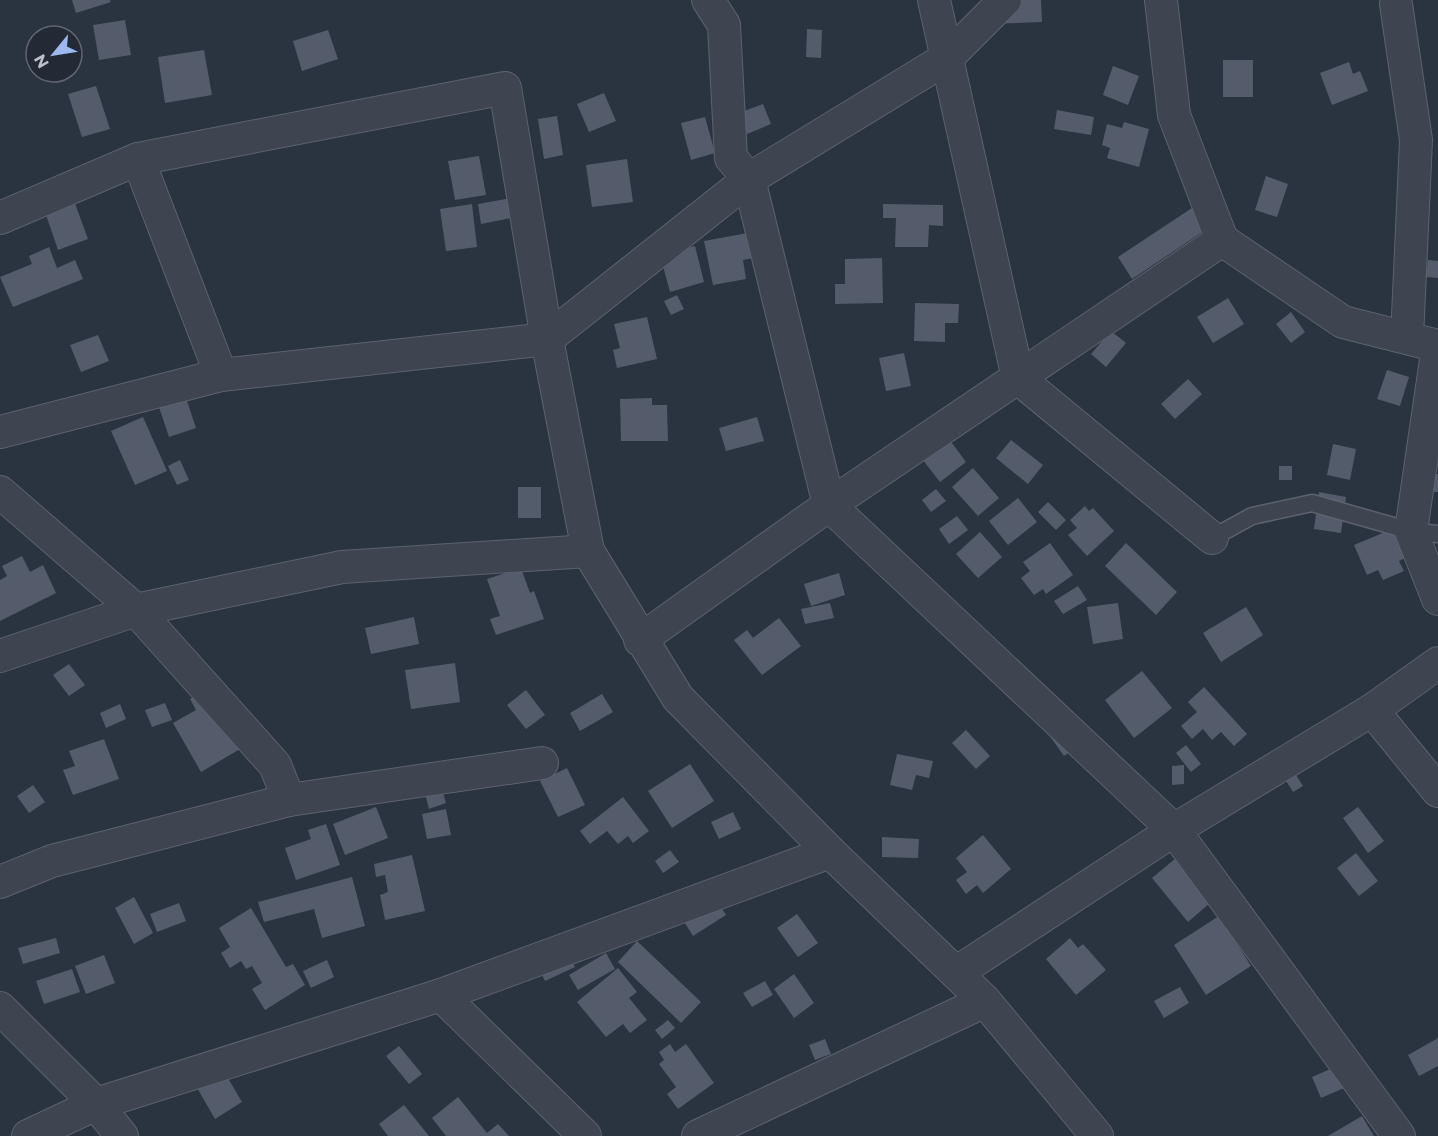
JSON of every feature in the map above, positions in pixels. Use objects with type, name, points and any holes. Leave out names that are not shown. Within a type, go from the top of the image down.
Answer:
[{"type":"street","points":[[708,0],[724,25],[731,158],[748,179],[829,505],[1174,830],[1399,1136]]},
{"type":"street","points":[[934,0],[1018,378],[1212,538]]},
{"type":"street","points":[[0,432],[221,375],[547,339],[748,179],[947,58],[1005,0]]},
{"type":"street","points":[[1161,0],[1174,115],[1222,240],[1343,322],[1437,346],[1424,532],[1438,599]]},
{"type":"street","points":[[1396,4],[1427,145],[1407,338]]},
{"type":"street","points":[[0,218],[138,159],[505,88],[547,339],[588,551],[640,640],[678,698],[830,852],[985,1001],[1097,1136]]},
{"type":"street","points":[[138,159],[221,375]]},
{"type":"street","points":[[640,640],[829,505],[1222,240]]},
{"type":"street","points":[[0,492],[136,609],[275,765],[289,800]]},
{"type":"street","points":[[0,656],[136,609],[342,567],[588,551]]},
{"type":"street","points":[[956,973],[1174,830],[1372,710],[1438,663]]},
{"type":"street","points":[[1372,710],[1438,791]]},
{"type":"street","points":[[0,882],[52,861],[289,800],[542,763]]},
{"type":"street","points":[[28,1136],[96,1104],[441,995],[830,852]]},
{"type":"street","points":[[441,995],[585,1136]]},
{"type":"street","points":[[698,1136],[985,1001]]},
{"type":"street","points":[[0,1008],[96,1104],[122,1136]]},
{"type":"lane","points":[[1212,538],[1252,516],[1312,502],[1424,532]]},
{"type":"building","points":[[72,0],[110,0],[111,2],[76,13]]},
{"type":"building","points":[[999,0],[1041,0],[1042,22],[989,24]]},
{"type":"building","points":[[125,20],[131,55],[99,60],[93,25]]},
{"type":"building","points":[[807,29],[822,30],[821,58],[806,57]]},
{"type":"building","points":[[328,30],[338,59],[302,71],[293,41]]},
{"type":"building","points":[[204,50],[212,95],[165,103],[158,57]]},
{"type":"building","points":[[1223,60],[1253,60],[1253,97],[1223,97]]},
{"type":"building","points":[[1349,62],[1353,74],[1360,71],[1368,91],[1332,105],[1320,73]]},
{"type":"building","points":[[1113,66],[1139,76],[1128,105],[1103,95]]},
{"type":"building","points":[[96,86],[110,129],[82,137],[68,94]]},
{"type":"building","points":[[604,93],[616,121],[589,132],[577,104]]},
{"type":"building","points":[[763,104],[771,124],[747,134],[739,113]]},
{"type":"building","points":[[1057,110],[1094,117],[1091,135],[1054,129]]},
{"type":"building","points":[[557,116],[563,155],[544,159],[538,119]]},
{"type":"building","points":[[705,117],[715,153],[691,160],[681,123]]},
{"type":"building","points":[[1124,122],[1149,129],[1139,167],[1107,158],[1110,148],[1102,145],[1107,124],[1122,128]]},
{"type":"building","points":[[479,156],[486,195],[455,200],[448,161]]},
{"type":"building","points":[[627,159],[633,202],[592,207],[586,165]]},
{"type":"building","points":[[1266,176],[1288,184],[1277,217],[1255,210]]},
{"type":"building","points":[[73,198],[88,239],[58,250],[44,209]]},
{"type":"building","points":[[512,198],[516,217],[481,224],[478,204]]},
{"type":"building","points":[[472,204],[477,247],[446,251],[440,209]]},
{"type":"building","points":[[883,204],[943,205],[943,226],[929,225],[928,247],[895,247],[896,218],[883,218]]},
{"type":"building","points":[[1198,204],[1213,225],[1132,279],[1118,257]]},
{"type":"building","points":[[753,232],[758,257],[743,260],[746,279],[713,285],[704,241]]},
{"type":"building","points":[[695,246],[704,282],[670,292],[660,255]]},
{"type":"building","points":[[49,247],[57,268],[75,260],[83,279],[13,307],[0,277],[32,264],[29,256]]},
{"type":"building","points":[[882,258],[883,303],[835,304],[835,284],[845,284],[845,259]]},
{"type":"building","points":[[1428,260],[1438,261],[1438,278],[1426,277]]},
{"type":"building","points":[[677,295],[684,309],[671,315],[664,301]]},
{"type":"building","points":[[1228,298],[1244,324],[1213,343],[1197,317]]},
{"type":"building","points":[[915,303],[959,304],[958,323],[945,323],[945,342],[914,341]]},
{"type":"building","points":[[1291,312],[1305,332],[1291,343],[1276,324]]},
{"type":"building","points":[[647,317],[657,359],[617,368],[613,350],[620,348],[614,324]]},
{"type":"building","points":[[1111,331],[1126,343],[1106,367],[1091,354]]},
{"type":"building","points":[[98,335],[109,361],[81,372],[70,345]]},
{"type":"building","points":[[904,353],[911,386],[886,391],[879,358]]},
{"type":"building","points":[[1387,370],[1409,377],[1400,406],[1377,399]]},
{"type":"building","points":[[1188,379],[1202,394],[1175,419],[1161,404]]},
{"type":"building","points":[[185,395],[196,428],[169,437],[158,404]]},
{"type":"building","points":[[652,398],[652,405],[667,405],[668,441],[621,441],[620,399]]},
{"type":"building","points":[[143,417],[167,471],[135,485],[111,431]]},
{"type":"building","points":[[757,417],[764,441],[726,451],[719,428]]},
{"type":"building","points":[[943,431],[966,462],[940,482],[916,451]]},
{"type":"building","points":[[1011,440],[1043,465],[1028,484],[996,458]]},
{"type":"building","points":[[1333,444],[1356,449],[1350,480],[1327,475]]},
{"type":"building","points":[[180,460],[189,480],[177,485],[168,466]]},
{"type":"building","points":[[1279,466],[1292,466],[1292,480],[1279,480]]},
{"type":"building","points":[[973,468],[999,498],[978,516],[952,487]]},
{"type":"building","points":[[1433,474],[1438,474],[1438,492],[1432,492]]},
{"type":"building","points":[[518,487],[541,487],[541,518],[518,518]]},
{"type":"building","points":[[936,489],[946,501],[931,512],[922,500]]},
{"type":"building","points":[[1319,492],[1346,497],[1341,533],[1314,529]]},
{"type":"building","points":[[1018,498],[1037,522],[1008,545],[989,521]]},
{"type":"building","points":[[1048,502],[1066,520],[1056,530],[1038,512]]},
{"type":"building","points":[[1085,506],[1089,511],[1093,508],[1114,531],[1087,556],[1068,535],[1077,528],[1070,520]]},
{"type":"building","points":[[957,516],[968,530],[949,544],[939,529]]},
{"type":"building","points":[[1397,527],[1410,556],[1399,561],[1404,571],[1383,580],[1378,570],[1367,575],[1354,545]]},
{"type":"building","points":[[980,532],[1002,557],[978,578],[956,554]]},
{"type":"building","points":[[1050,543],[1073,575],[1046,594],[1043,589],[1034,595],[1021,578],[1030,571],[1023,562]]},
{"type":"building","points":[[1126,543],[1177,592],[1156,615],[1105,566]]},
{"type":"building","points":[[22,556],[30,572],[43,565],[56,593],[0,621],[0,580],[7,576],[2,566]]},
{"type":"building","points":[[521,568],[530,593],[534,591],[544,619],[496,635],[490,619],[500,616],[487,579]]},
{"type":"building","points":[[839,573],[845,595],[811,606],[804,584]]},
{"type":"building","points":[[1078,586],[1087,600],[1063,614],[1054,601]]},
{"type":"building","points":[[830,603],[834,618],[805,624],[801,609]]},
{"type":"building","points":[[1118,603],[1123,639],[1093,644],[1087,607]]},
{"type":"building","points":[[1246,607],[1263,635],[1221,662],[1203,633]]},
{"type":"building","points":[[414,617],[419,644],[371,654],[365,628]]},
{"type":"building","points":[[779,618],[801,646],[762,675],[734,640],[747,630],[753,638]]},
{"type":"building","points":[[455,663],[460,702],[411,709],[405,670]]},
{"type":"building","points":[[69,664],[85,685],[69,696],[53,675]]},
{"type":"building","points":[[1142,671],[1172,708],[1134,738],[1105,700]]},
{"type":"building","points":[[1204,687],[1247,734],[1234,746],[1221,732],[1212,740],[1203,729],[1192,739],[1181,726],[1197,712],[1188,702]]},
{"type":"building","points":[[206,690],[240,749],[201,772],[173,723],[196,710],[190,699]]},
{"type":"building","points":[[526,690],[545,715],[526,729],[507,705]]},
{"type":"building","points":[[602,694],[613,712],[580,731],[570,713]]},
{"type":"building","points":[[165,703],[172,720],[152,727],[145,710]]},
{"type":"building","points":[[120,704],[126,719],[106,728],[100,713]]},
{"type":"building","points":[[1065,725],[1080,745],[1064,756],[1049,735]]},
{"type":"building","points":[[966,730],[990,756],[976,769],[952,743]]},
{"type":"building","points":[[104,739],[119,779],[73,795],[63,770],[75,766],[69,751]]},
{"type":"building","points":[[1186,745],[1201,764],[1191,772],[1176,753]]},
{"type":"building","points":[[897,754],[933,761],[929,778],[916,775],[912,790],[890,785]]},
{"type":"building","points":[[690,764],[714,801],[672,828],[648,791]]},
{"type":"building","points":[[1184,765],[1184,784],[1172,785],[1172,766]]},
{"type":"building","points":[[1291,767],[1303,786],[1293,792],[1281,773]]},
{"type":"building","points":[[567,768],[585,805],[558,817],[540,781]]},
{"type":"building","points":[[437,773],[446,803],[429,809],[421,778]]},
{"type":"building","points":[[33,785],[45,802],[29,813],[17,796]]},
{"type":"building","points":[[623,797],[649,831],[633,843],[628,836],[618,844],[607,831],[590,844],[580,831]]},
{"type":"building","points":[[376,807],[388,838],[345,855],[333,824]]},
{"type":"building","points":[[1358,807],[1384,841],[1368,853],[1343,818]]},
{"type":"building","points":[[446,809],[451,835],[427,839],[422,814]]},
{"type":"building","points":[[733,812],[741,829],[719,839],[711,822]]},
{"type":"building","points":[[326,824],[340,865],[296,880],[285,848],[311,839],[308,830]]},
{"type":"building","points":[[983,835],[1011,869],[983,893],[977,885],[966,894],[956,880],[967,872],[956,858]]},
{"type":"building","points":[[882,837],[919,839],[918,858],[882,857]]},
{"type":"building","points":[[670,850],[679,862],[663,873],[655,861]]},
{"type":"building","points":[[1356,853],[1378,881],[1359,896],[1337,868]]},
{"type":"building","points":[[1181,854],[1217,897],[1188,922],[1152,878]]},
{"type":"building","points":[[412,855],[425,911],[385,920],[380,895],[388,892],[385,875],[376,877],[374,864]]},
{"type":"building","points":[[352,877],[365,926],[322,938],[314,909],[264,922],[258,902]]},
{"type":"building","points":[[714,896],[726,915],[693,936],[681,917]]},
{"type":"building","points":[[134,897],[153,933],[134,944],[115,908]]},
{"type":"building","points":[[179,903],[186,921],[157,932],[150,914]]},
{"type":"building","points":[[251,908],[286,967],[293,964],[305,985],[265,1010],[252,989],[262,983],[252,966],[246,969],[241,961],[230,968],[221,953],[230,947],[219,928]]},
{"type":"building","points":[[797,914],[818,943],[798,957],[777,928]]},
{"type":"building","points":[[1219,916],[1251,966],[1206,995],[1174,945]]},
{"type":"building","points":[[56,938],[60,953],[23,964],[18,948]]},
{"type":"building","points":[[1070,938],[1078,948],[1083,944],[1106,970],[1076,995],[1046,959]]},
{"type":"building","points":[[637,941],[701,1002],[681,1023],[618,962]]},
{"type":"building","points":[[567,950],[575,967],[545,981],[537,964]]},
{"type":"building","points":[[606,953],[615,969],[578,990],[569,975]]},
{"type":"building","points":[[104,955],[115,983],[86,994],[75,966]]},
{"type":"building","points":[[327,960],[334,977],[311,988],[303,971]]},
{"type":"building","points":[[618,968],[637,992],[629,998],[647,1020],[630,1033],[623,1024],[606,1037],[577,1002]]},
{"type":"building","points":[[72,969],[80,992],[44,1004],[36,981]]},
{"type":"building","points":[[794,974],[814,1003],[794,1018],[774,989]]},
{"type":"building","points":[[765,981],[773,995],[752,1007],[743,993]]},
{"type":"building","points":[[1180,987],[1189,1003],[1164,1018],[1154,1001]]},
{"type":"building","points":[[668,1020],[675,1028],[662,1039],[655,1030]]},
{"type":"building","points":[[1438,1038],[1438,1066],[1419,1076],[1408,1055]]},
{"type":"building","points":[[825,1039],[831,1054],[815,1060],[809,1045]]},
{"type":"building","points":[[670,1044],[675,1052],[686,1044],[714,1083],[678,1109],[667,1094],[676,1087],[659,1064],[664,1060],[659,1052]]},
{"type":"building","points":[[399,1046],[422,1074],[409,1084],[386,1056]]},
{"type":"building","points":[[219,1063],[242,1102],[215,1119],[192,1079]]},
{"type":"building","points":[[1335,1067],[1344,1088],[1321,1098],[1312,1077]]},
{"type":"building","points":[[458,1097],[487,1133],[498,1124],[509,1136],[446,1136],[432,1118]]},
{"type":"building","points":[[404,1105],[429,1136],[388,1136],[379,1124]]},
{"type":"building","points":[[1362,1116],[1374,1136],[1328,1136]]}]
